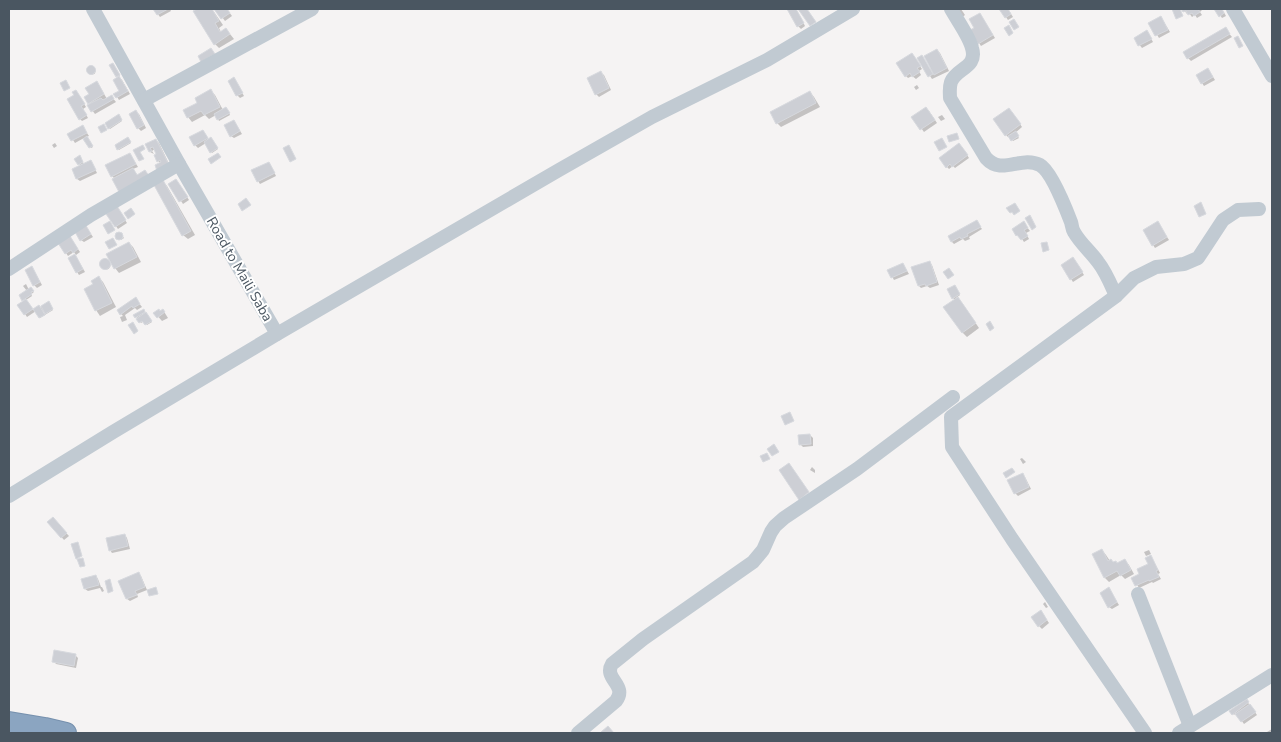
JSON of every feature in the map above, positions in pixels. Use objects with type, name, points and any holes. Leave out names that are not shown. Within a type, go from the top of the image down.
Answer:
[{"type":"highway","points":[[9,722],[66,733]]},
{"type":"street","name":"Road to Maili Saba","points":[[9,496],[277,334],[179,164],[94,9]]},
{"type":"street","points":[[144,100],[312,9]]},
{"type":"street","points":[[277,334],[652,117],[767,60],[852,9]]},
{"type":"street","points":[[951,9],[972,46],[973,54],[971,63],[956,74],[951,81],[950,98],[990,163],[997,166],[1006,166],[1032,162],[1042,166],[1050,176],[1071,221],[1074,232],[1100,264],[1116,296]]},
{"type":"street","points":[[1233,9],[1272,76]]},
{"type":"street","points":[[9,269],[91,215],[179,164]]},
{"type":"street","points":[[1144,733],[952,447],[951,417],[1116,296],[1134,278],[1156,267],[1184,264],[1198,258],[1223,220],[1238,210],[1258,209]]},
{"type":"street","points":[[578,733],[620,696],[620,690],[609,671],[612,664],[643,639],[752,562],[763,550],[775,526],[784,518],[857,469],[952,397]]},
{"type":"street","points":[[1138,594],[1184,729],[1272,675]]},
{"type":"building","points":[[153,9],[168,9],[157,15]]},
{"type":"building","points":[[197,9],[212,9],[219,21],[215,23],[220,32],[226,28],[230,34],[214,45],[193,11]]},
{"type":"building","points":[[214,9],[227,9],[230,13],[221,19]]},
{"type":"building","points":[[787,9],[796,9],[804,23],[797,27]]},
{"type":"building","points":[[798,9],[807,9],[816,22],[810,26]]},
{"type":"building","points":[[999,9],[1008,9],[1011,14],[1005,18]]},
{"type":"building","points":[[1172,9],[1180,9],[1183,16],[1176,19]]},
{"type":"building","points":[[1181,9],[1198,9],[1200,12],[1194,16],[1192,13],[1188,15],[1186,11],[1183,12]]},
{"type":"building","points":[[1214,9],[1222,9],[1224,13],[1219,17]]},
{"type":"building","points":[[980,13],[993,35],[978,44],[970,30],[974,28],[969,19]]},
{"type":"building","points":[[1161,16],[1168,30],[1155,36],[1148,23]]},
{"type":"building","points":[[1014,19],[1019,27],[1014,30],[1009,22]]},
{"type":"building","points":[[1009,25],[1013,33],[1009,36],[1004,28]]},
{"type":"building","points":[[1226,27],[1230,34],[1187,59],[1183,52]]},
{"type":"building","points":[[1147,30],[1152,39],[1138,46],[1134,38]]},
{"type":"building","points":[[1238,36],[1243,46],[1239,48],[1234,38]]},
{"type":"building","points":[[211,48],[215,54],[201,62],[198,56]]},
{"type":"building","points":[[937,49],[947,68],[934,75],[924,56]]},
{"type":"building","points":[[912,53],[921,66],[917,68],[920,72],[912,77],[910,73],[905,77],[896,63]]},
{"type":"building","points":[[922,55],[933,74],[928,77],[917,58]]},
{"type":"building","points":[[113,63],[120,75],[116,77],[109,65]]},
{"type":"building","points":[[91,66],[95,70],[91,74],[87,70]]},
{"type":"building","points":[[1208,68],[1213,77],[1201,84],[1196,75]]},
{"type":"building","points":[[601,71],[609,88],[595,95],[587,78]]},
{"type":"building","points":[[119,76],[128,91],[116,98],[113,94],[119,91],[113,80]]},
{"type":"building","points":[[234,77],[243,93],[236,96],[228,81]]},
{"type":"building","points":[[66,80],[70,88],[64,91],[60,83]]},
{"type":"building","points":[[97,81],[104,94],[88,104],[84,97],[89,94],[85,88]]},
{"type":"building","points":[[211,89],[220,107],[204,115],[201,111],[187,118],[183,110],[197,103],[195,98]]},
{"type":"building","points":[[76,90],[85,104],[81,106],[87,115],[79,120],[67,99],[74,95],[72,92]]},
{"type":"building","points":[[810,91],[816,103],[776,124],[770,112]]},
{"type":"building","points":[[112,95],[114,99],[91,112],[87,105]]},
{"type":"building","points":[[226,107],[230,113],[217,120],[214,114]]},
{"type":"building","points":[[926,107],[935,120],[920,130],[911,117]]},
{"type":"building","points":[[1009,108],[1021,124],[1005,136],[993,119]]},
{"type":"building","points":[[136,110],[144,125],[137,129],[129,114]]},
{"type":"building","points":[[119,114],[122,120],[108,129],[105,123]]},
{"type":"building","points":[[234,120],[240,131],[230,137],[224,125]]},
{"type":"building","points":[[104,124],[107,130],[101,133],[98,127]]},
{"type":"building","points":[[83,125],[87,133],[71,141],[67,134]]},
{"type":"building","points":[[203,130],[208,138],[194,146],[189,137]]},
{"type":"building","points":[[1016,131],[1019,136],[1011,141],[1008,136]]},
{"type":"building","points":[[957,133],[959,139],[949,142],[947,136]]},
{"type":"building","points":[[87,136],[93,146],[89,148],[83,139]]},
{"type":"building","points":[[128,137],[131,142],[117,150],[115,145]]},
{"type":"building","points":[[211,137],[218,148],[210,153],[204,142]]},
{"type":"building","points":[[942,138],[947,147],[939,151],[934,142]]},
{"type":"building","points":[[156,139],[169,165],[157,171],[155,165],[161,162],[160,160],[157,162],[153,147],[150,148],[152,151],[149,152],[145,144]]},
{"type":"building","points":[[959,143],[968,155],[952,167],[950,164],[946,168],[939,158]]},
{"type":"building","points":[[143,145],[145,149],[140,152],[144,159],[139,161],[133,150]]},
{"type":"building","points":[[289,145],[296,159],[290,162],[283,148]]},
{"type":"building","points":[[130,153],[136,164],[111,177],[105,165]]},
{"type":"building","points":[[218,153],[221,157],[211,164],[208,159]]},
{"type":"building","points":[[80,155],[83,162],[78,165],[74,159]]},
{"type":"building","points":[[91,160],[96,170],[76,179],[72,169]]},
{"type":"building","points":[[269,162],[275,173],[257,182],[251,170]]},
{"type":"building","points":[[133,168],[137,175],[145,170],[149,176],[119,192],[112,179]]},
{"type":"building","points":[[176,179],[188,197],[179,202],[168,184]]},
{"type":"building","points":[[163,180],[191,231],[182,236],[154,185]]},
{"type":"building","points":[[246,198],[251,205],[242,211],[238,204]]},
{"type":"building","points":[[1201,202],[1206,214],[1199,217],[1194,206]]},
{"type":"building","points":[[1015,203],[1020,211],[1014,215],[1006,208]]},
{"type":"building","points":[[117,206],[126,220],[115,227],[106,214]]},
{"type":"building","points":[[131,208],[135,214],[128,219],[124,213]]},
{"type":"building","points":[[1030,215],[1036,227],[1032,230],[1025,218]]},
{"type":"building","points":[[977,220],[981,227],[967,234],[968,236],[961,239],[960,237],[951,242],[948,236]]},
{"type":"building","points":[[110,221],[115,230],[108,234],[103,225]]},
{"type":"building","points":[[1024,221],[1028,228],[1024,230],[1028,236],[1021,240],[1012,229]]},
{"type":"building","points":[[1158,221],[1167,237],[1152,246],[1143,230]]},
{"type":"building","points":[[85,224],[91,234],[80,241],[74,230]]},
{"type":"building","points":[[119,232],[123,236],[119,240],[115,236]]},
{"type":"building","points":[[70,236],[78,249],[73,253],[71,250],[65,254],[58,243]]},
{"type":"building","points":[[113,238],[117,245],[109,249],[105,242]]},
{"type":"building","points":[[129,242],[137,257],[114,269],[106,254]]},
{"type":"building","points":[[1047,242],[1049,250],[1043,252],[1041,243]]},
{"type":"building","points":[[75,254],[83,269],[76,273],[68,258]]},
{"type":"building","points":[[1073,257],[1083,272],[1070,280],[1061,265]]},
{"type":"building","points":[[103,259],[107,259],[110,264],[109,268],[103,269],[100,266],[100,262]]},
{"type":"building","points":[[930,261],[937,282],[926,286],[925,284],[918,286],[911,267]]},
{"type":"building","points":[[903,263],[907,271],[891,278],[887,270]]},
{"type":"building","points":[[32,266],[40,282],[33,286],[25,270]]},
{"type":"building","points":[[949,268],[954,275],[948,279],[943,272]]},
{"type":"building","points":[[99,276],[112,303],[95,311],[84,289],[93,284],[91,281]]},
{"type":"building","points":[[955,285],[960,294],[952,299],[947,289]]},
{"type":"building","points":[[31,287],[34,291],[22,301],[19,295]]},
{"type":"building","points":[[136,297],[140,304],[133,308],[132,306],[120,315],[117,310]]},
{"type":"building","points":[[958,297],[976,323],[962,333],[943,307]]},
{"type":"building","points":[[26,299],[33,309],[24,315],[17,305]]},
{"type":"building","points":[[49,301],[53,309],[45,314],[41,306]]},
{"type":"building","points":[[39,305],[45,315],[39,318],[33,309]]},
{"type":"building","points":[[144,309],[145,312],[135,318],[133,315]]},
{"type":"building","points":[[159,309],[160,311],[163,309],[165,312],[157,318],[153,313]]},
{"type":"building","points":[[146,312],[152,321],[145,325],[142,321],[139,323],[136,319]]},
{"type":"building","points":[[990,321],[994,328],[990,331],[986,324]]},
{"type":"building","points":[[133,322],[138,331],[134,334],[128,325]]},
{"type":"building","points":[[790,412],[794,421],[785,425],[781,416]]},
{"type":"building","points":[[810,434],[811,444],[799,445],[798,435]]},
{"type":"building","points":[[774,444],[779,452],[772,456],[767,449]]},
{"type":"building","points":[[767,453],[770,459],[763,462],[760,456]]},
{"type":"building","points":[[789,463],[809,492],[799,500],[779,470]]},
{"type":"building","points":[[1012,468],[1015,472],[1006,478],[1003,473]]},
{"type":"building","points":[[1023,473],[1029,487],[1014,494],[1007,480]]},
{"type":"building","points":[[53,517],[67,533],[61,538],[47,522]]},
{"type":"building","points":[[125,534],[128,546],[109,551],[106,538]]},
{"type":"building","points":[[78,542],[82,556],[76,559],[71,544]]},
{"type":"building","points":[[1102,549],[1108,561],[1111,559],[1117,563],[1125,559],[1131,570],[1120,576],[1117,571],[1104,578],[1092,554]]},
{"type":"building","points":[[1151,555],[1159,577],[1135,586],[1131,578],[1139,574],[1137,569],[1148,564],[1145,558]]},
{"type":"building","points":[[83,558],[85,566],[80,567],[77,559]]},
{"type":"building","points":[[139,572],[145,587],[135,591],[137,595],[126,599],[118,581]]},
{"type":"building","points":[[96,575],[99,585],[84,589],[81,579]]},
{"type":"building","points":[[110,579],[113,591],[108,593],[105,581]]},
{"type":"building","points":[[156,587],[158,594],[149,596],[147,590]]},
{"type":"building","points":[[1109,587],[1117,602],[1108,608],[1100,593]]},
{"type":"building","points":[[1041,610],[1047,620],[1038,627],[1031,617]]},
{"type":"building","points":[[54,650],[76,654],[74,666],[52,662]]},
{"type":"building","points":[[1247,699],[1249,702],[1232,715],[1229,711]]},
{"type":"building","points":[[1250,704],[1256,712],[1241,722],[1235,714]]},
{"type":"building","points":[[608,726],[614,733],[601,732]]}]
